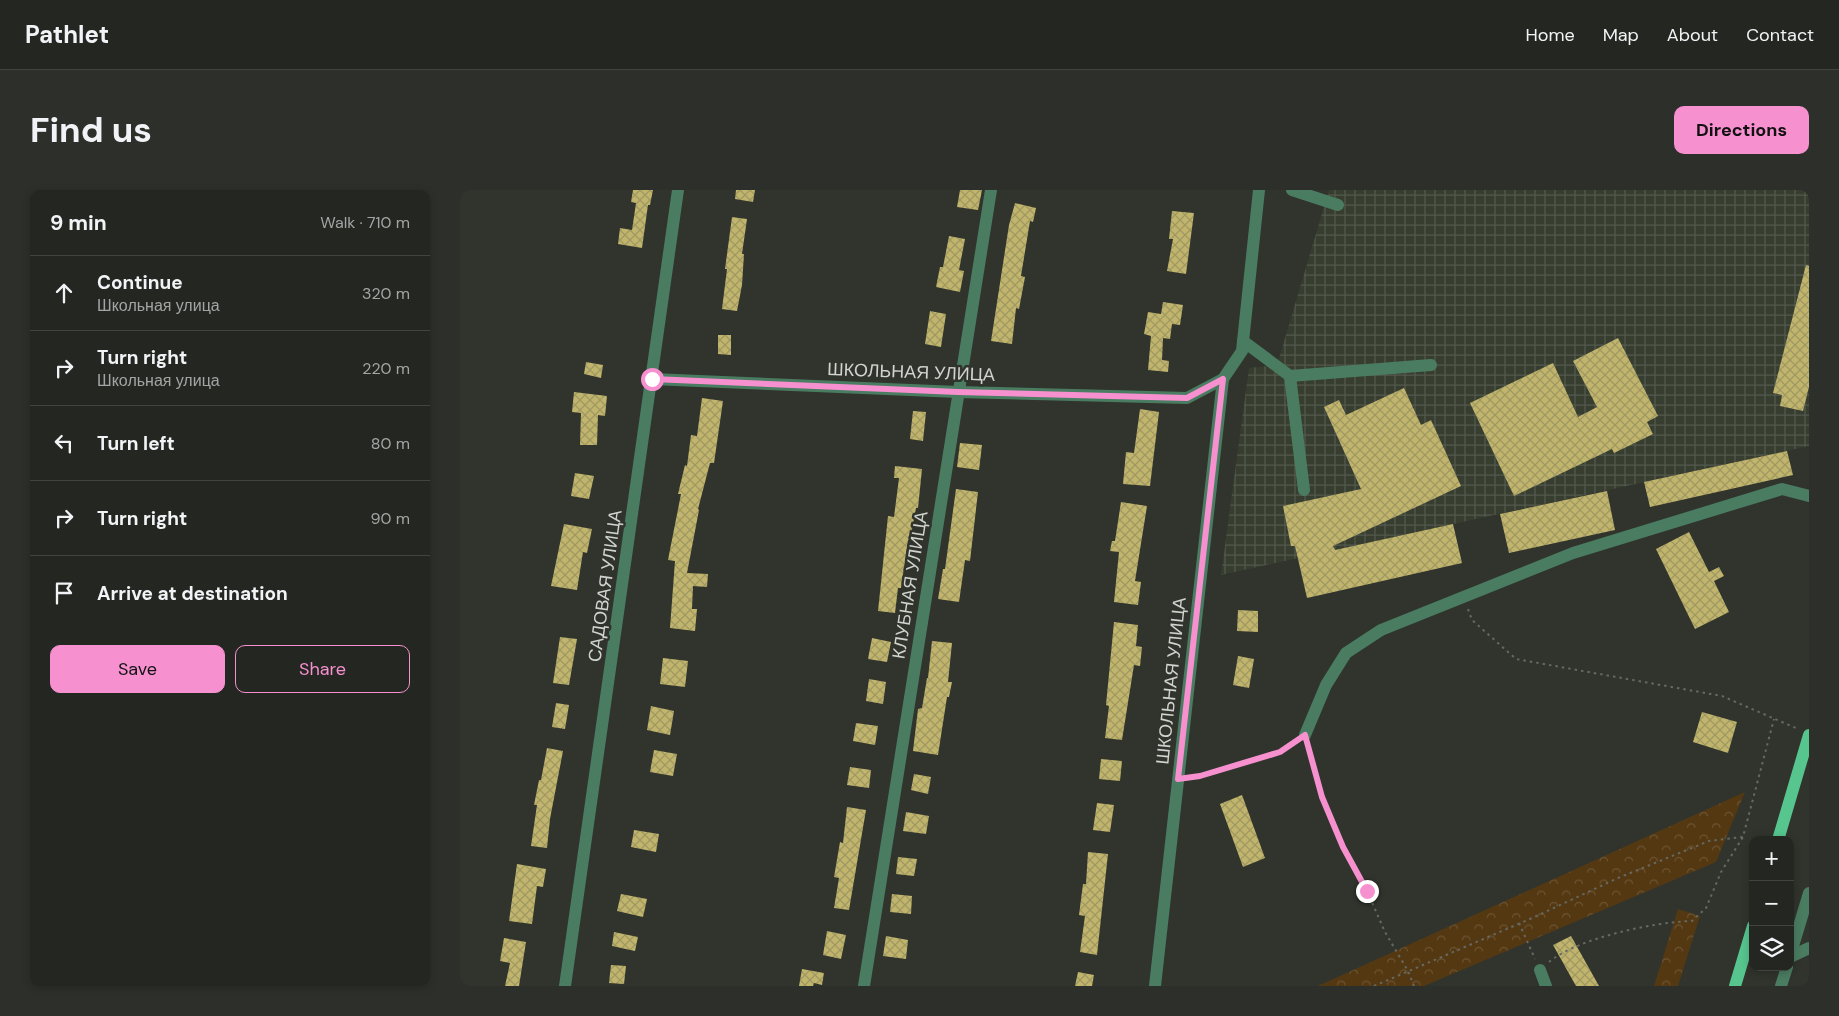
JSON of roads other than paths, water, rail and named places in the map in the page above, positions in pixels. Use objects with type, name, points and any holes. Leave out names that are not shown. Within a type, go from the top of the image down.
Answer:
[{"type":"main road","points":[[1779,836],[1805,732]]},
{"type":"main road","points":[[1735,986],[1749,939]]},
{"type":"street","name":"САДОВАЯ УЛИЦА","points":[[565,986],[678,190]]},
{"type":"street","name":"КЛУБНАЯ УЛИЦА","points":[[864,986],[991,190]]},
{"type":"street","name":"ШКОЛЬНАЯ УЛИЦА","points":[[1155,986],[1223,379],[1242,351],[1258,190]]},
{"type":"street","points":[[1292,190],[1338,205]]},
{"type":"street","points":[[1243,341],[1290,376],[1431,365]]},
{"type":"street","points":[[1290,376],[1304,490]]},
{"type":"street","name":"ШКОЛЬНАЯ УЛИЦА","points":[[652,379],[958,392],[1187,398],[1223,379]]},
{"type":"street","points":[[1305,735],[1326,685],[1346,653],[1381,630],[1573,553],[1782,489],[1809,496]]},
{"type":"street","points":[[1794,943],[1809,893]]},
{"type":"street","points":[[1794,954],[1809,948]]},
{"type":"street","points":[[1540,970],[1546,986]]},
{"type":"street","points":[[1780,986],[1786,971]]}]
